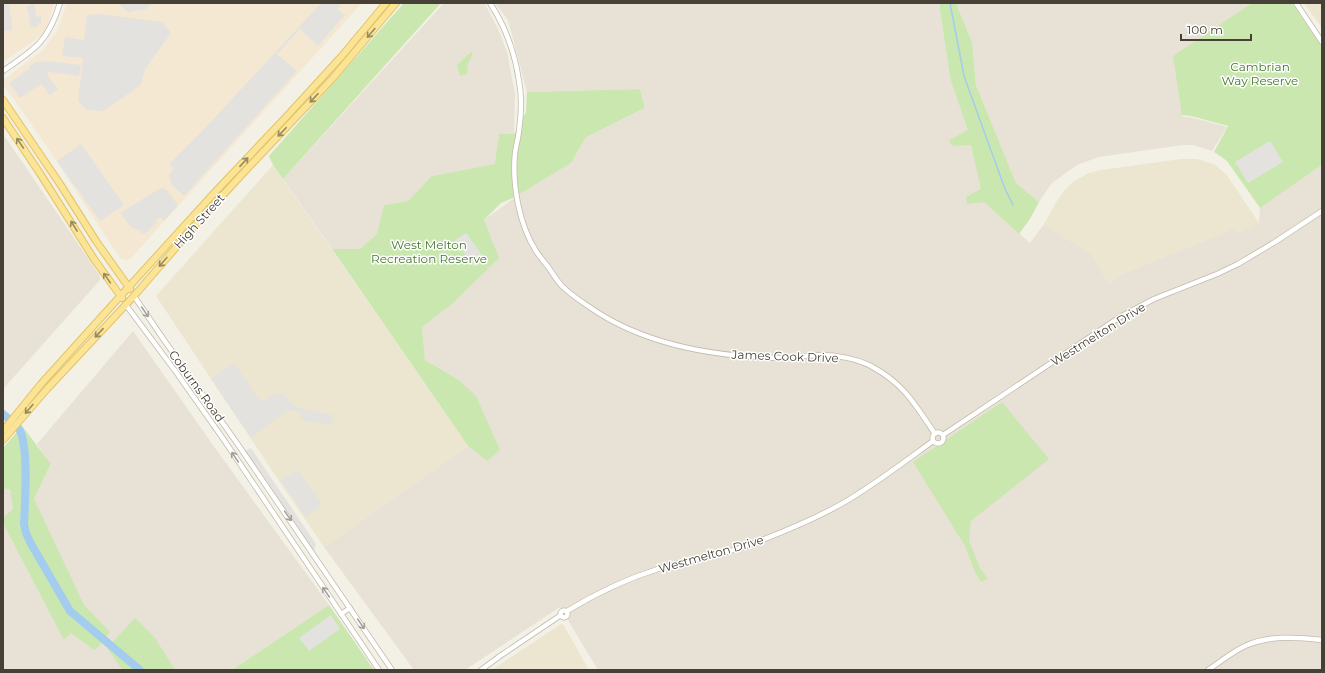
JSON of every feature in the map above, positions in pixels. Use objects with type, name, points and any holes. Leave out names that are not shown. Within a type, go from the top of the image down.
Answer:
[{"type":"main road","name":"High Street","points":[[15,421],[41,384],[217,190],[299,103],[386,3]]},
{"type":"main road","name":"High Street","points":[[3,440],[8,428],[41,396],[126,305],[198,222],[337,73],[396,3]]},
{"type":"main road","name":"Coburns Road","points":[[3,100],[134,296]]},
{"type":"main road","name":"Coburns Road","points":[[3,118],[126,305]]},
{"type":"main road","points":[[33,163],[43,159]]},
{"type":"main road","points":[[41,384],[47,389]]},
{"type":"main road","points":[[36,391],[41,396]]},
{"type":"street","points":[[3,71],[32,51],[46,36],[55,18],[60,3]]},
{"type":"street","name":"James Cook Drive","points":[[490,3],[498,16],[509,42],[520,81],[519,130],[515,150],[514,170],[518,202],[524,225],[535,250],[562,286],[579,300],[608,319],[649,337],[675,344],[699,350],[734,355],[783,358],[831,355],[870,366],[895,382],[909,396],[935,434]]},
{"type":"street","points":[[1296,3],[1322,42]]},
{"type":"street","name":"Westmelton Drive","points":[[943,435],[1120,317],[1154,299],[1238,264],[1322,211]]},
{"type":"street","name":"Coburns Road","points":[[134,296],[266,484],[392,670]]},
{"type":"street","name":"Coburns Road","points":[[126,305],[224,440],[379,670]]},
{"type":"street","points":[[939,433],[943,435],[943,440],[941,443],[936,443],[933,441],[935,434],[939,433]]},
{"type":"street","name":"Westmelton Drive","points":[[481,670],[561,615],[566,617],[568,614],[567,612],[586,600],[616,585],[656,570],[747,546],[797,526],[843,503],[933,441]]},
{"type":"street","points":[[257,490],[266,484]]},
{"type":"street","points":[[341,614],[350,608]]},
{"type":"street","points":[[1208,670],[1245,646],[1271,639],[1296,637],[1322,640]]},
{"type":"shaded area","points":[[3,3],[54,3],[47,27],[42,34],[3,62]]},
{"type":"shaded area","points":[[3,3],[9,3],[12,30],[3,31]]},
{"type":"shaded area","points":[[30,3],[34,3],[36,17],[41,16],[41,23],[38,24],[38,26],[31,28],[27,6],[30,6]]},
{"type":"shaded area","points":[[67,3],[362,3],[132,257],[127,260],[121,259],[48,148],[3,84],[3,80],[43,50],[57,31]]},
{"type":"shaded area","points":[[118,3],[152,3],[147,9],[128,12]]},
{"type":"shaded area","points":[[321,3],[342,3],[337,9],[345,15],[318,46],[300,29],[277,54],[297,71],[184,196],[171,184],[169,175],[174,168],[169,164],[205,128]]},
{"type":"shaded area","points":[[444,3],[484,3],[486,6],[498,29],[507,52],[515,94],[514,134],[499,134],[496,164],[433,176],[408,201],[385,205],[377,234],[360,249],[332,249],[283,179]]},
{"type":"shaded area","points":[[495,3],[939,3],[950,78],[972,128],[984,202],[1030,243],[1044,224],[1091,254],[1109,283],[1122,274],[1233,228],[1259,223],[1260,208],[1322,165],[1322,670],[598,670],[560,607],[465,670],[414,670],[324,547],[468,446],[487,461],[459,380],[425,360],[422,327],[484,220],[523,192],[571,163],[586,137],[645,108],[640,89],[527,92],[508,20]]},
{"type":"shaded area","points":[[956,3],[1252,3],[1175,56],[1183,117],[1190,117],[1227,127],[1212,151],[1193,145],[1183,145],[1099,157],[1077,165],[1052,183],[1039,202],[1016,183],[976,85],[972,42]]},
{"type":"shaded area","points":[[1304,3],[1322,3],[1322,28]]},
{"type":"shaded area","points":[[98,14],[162,22],[171,33],[145,69],[141,84],[103,111],[87,110],[78,101],[83,58],[62,56],[65,37],[84,40],[87,15]]},
{"type":"shaded area","points":[[48,61],[81,65],[79,76],[48,72],[48,76],[58,89],[50,95],[41,84],[20,98],[9,83],[30,68],[29,66],[37,62]]},
{"type":"shaded area","points":[[3,134],[100,276],[100,280],[3,389]]},
{"type":"shaded area","points":[[1270,141],[1283,162],[1248,183],[1235,162]]},
{"type":"shaded area","points":[[81,144],[124,205],[100,221],[57,161]]},
{"type":"shaded area","points":[[1181,159],[1197,159],[1214,164],[1226,174],[1259,223],[1237,234],[1233,228],[1122,274],[1109,283],[1091,254],[1044,224],[1064,191],[1073,182],[1089,173]]},
{"type":"shaded area","points":[[273,165],[468,446],[324,547],[156,296]]},
{"type":"shaded area","points":[[161,188],[166,189],[178,205],[164,221],[161,218],[156,219],[157,222],[147,232],[142,234],[141,231],[131,227],[120,213]]},
{"type":"shaded area","points":[[466,233],[485,259],[474,267],[455,240]]},
{"type":"shaded area","points":[[133,331],[215,448],[329,605],[232,670],[3,670],[3,488],[34,499],[51,465],[37,444]]},
{"type":"shaded area","points":[[234,363],[261,402],[276,393],[284,395],[296,407],[334,415],[331,425],[301,420],[301,413],[288,410],[251,438],[211,379]]},
{"type":"shaded area","points":[[251,448],[316,544],[314,551],[245,451]]},
{"type":"shaded area","points":[[298,470],[322,504],[306,517],[280,480]]},
{"type":"shaded area","points":[[331,615],[340,629],[309,651],[299,638]]},
{"type":"shaded area","points":[[561,624],[564,625],[589,670],[492,670]]},
{"type":"green space","points":[[404,3],[441,3],[283,179],[273,165],[269,156]]},
{"type":"green space","points":[[939,3],[956,3],[972,42],[976,85],[1016,183],[1039,202],[1030,219],[1019,234],[984,202],[967,204],[966,197],[981,189],[971,145],[952,146],[949,140],[968,130],[950,78]]},
{"type":"green space","name":"Cambrian Way Reserve","points":[[1252,3],[1292,3],[1322,47],[1322,165],[1260,208],[1227,161],[1214,152],[1228,126],[1182,115],[1173,56]]},
{"type":"green space","points":[[471,52],[473,53],[468,64],[467,74],[460,76],[457,65]]},
{"type":"green space","name":"West Melton Recreation Reserve","points":[[640,89],[645,108],[586,137],[571,163],[515,197],[501,203],[484,220],[499,258],[453,303],[422,327],[425,360],[459,380],[476,396],[500,450],[487,461],[468,446],[332,249],[360,249],[377,234],[384,205],[408,201],[432,176],[495,164],[499,134],[514,134],[526,112],[527,92]]},
{"type":"green space","points":[[1002,402],[1049,459],[971,521],[969,541],[980,568],[988,579],[981,582],[975,572],[965,546],[913,462]]},
{"type":"green space","points":[[22,426],[51,464],[34,499],[84,605],[110,632],[94,650],[71,633],[64,640],[3,523],[3,518],[13,509],[10,490],[3,488],[3,448]]},
{"type":"green space","points":[[329,605],[374,670],[232,670]]},
{"type":"green space","points":[[135,618],[155,638],[175,670],[124,670],[121,668],[107,648]]},
{"type":"waterway","points":[[950,3],[964,76],[1005,189],[1013,205]]},
{"type":"waterway","points":[[3,414],[19,429],[22,437],[26,475],[24,524],[30,542],[70,611],[140,670]]}]
